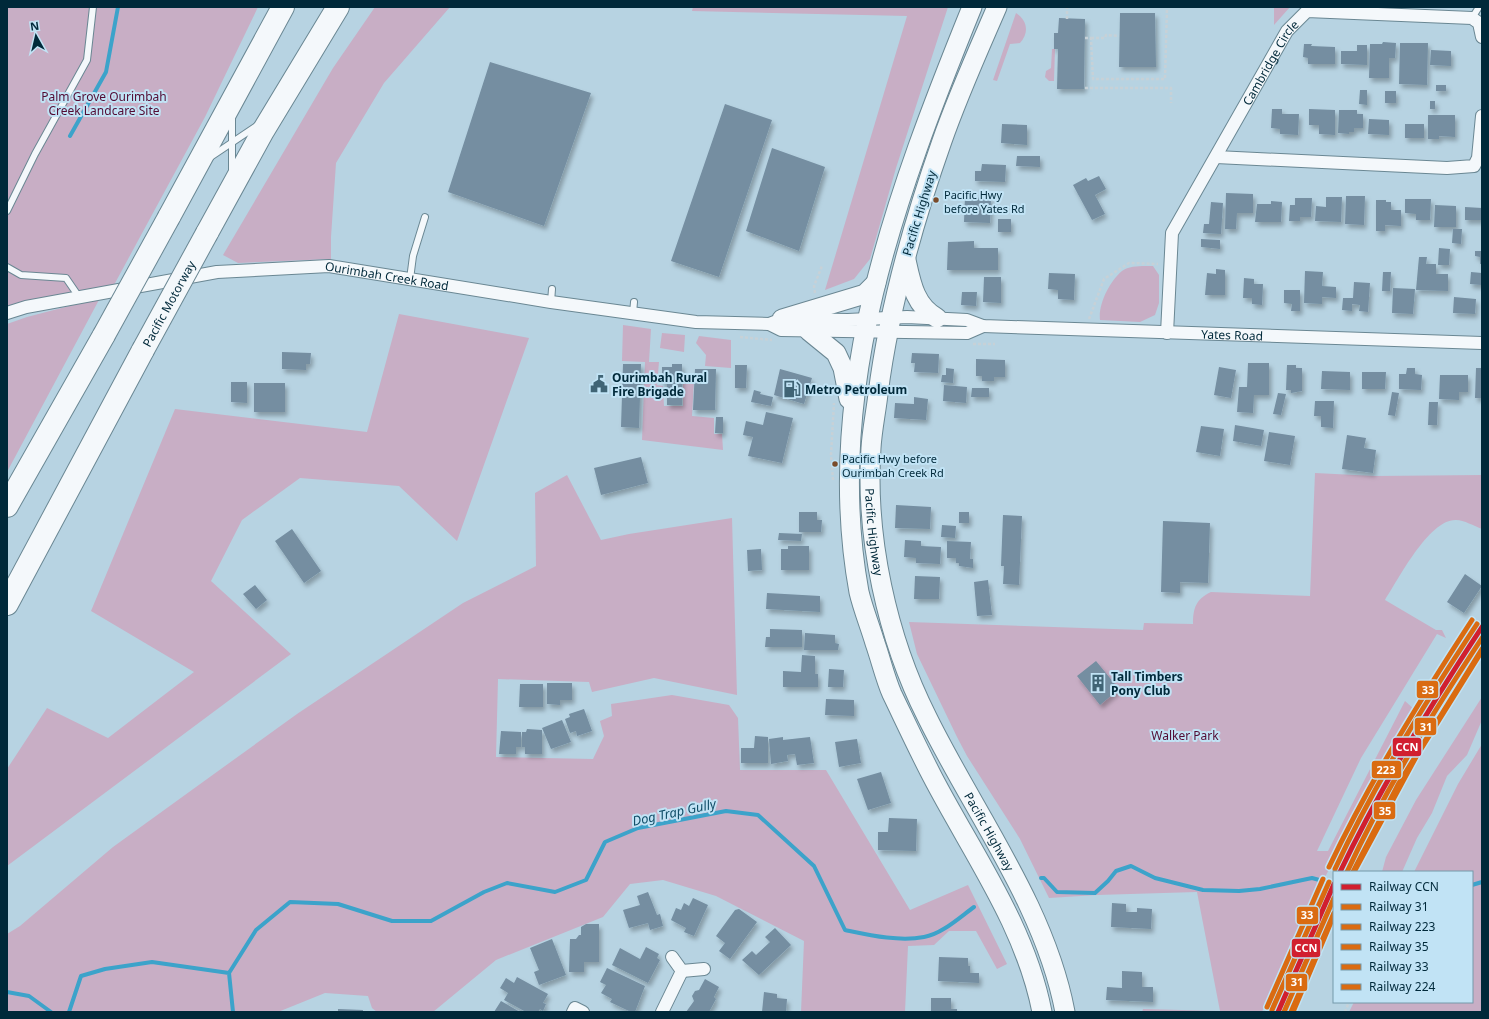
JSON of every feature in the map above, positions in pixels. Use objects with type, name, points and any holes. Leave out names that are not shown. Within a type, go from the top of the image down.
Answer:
[{"type":"highway","points":[[7,506],[104,335],[197,166],[232,101],[274,17],[283,7]]},
{"type":"highway","name":"Pacific Motorway","points":[[7,604],[142,350],[232,187],[272,116],[338,7]]},
{"type":"highway","points":[[313,48],[351,7]]},
{"type":"main road","name":"Pacific Highway","points":[[972,7],[907,174],[876,283],[866,326],[852,414],[849,470],[852,533],[860,593],[890,690],[932,777],[1006,908],[1030,964],[1042,1012]]},
{"type":"main road","name":"Pacific Highway","points":[[998,7],[942,140],[906,256],[888,325],[871,448],[872,520],[878,568],[898,649],[926,717],[1013,876],[1038,925],[1051,960],[1065,1012]]},
{"type":"main road","points":[[906,256],[912,288],[919,302],[929,313],[937,318]]},
{"type":"main road","points":[[776,322],[865,294],[876,283]]},
{"type":"main road","points":[[809,331],[836,353],[843,368],[852,414]]},
{"type":"street","name":"Cambridge Circle","points":[[1167,333],[1172,233],[1287,31],[1307,10],[1472,18]]},
{"type":"street","points":[[1472,18],[1479,23],[1482,37]]},
{"type":"street","points":[[1216,157],[1447,168],[1474,166],[1478,158],[1482,116]]},
{"type":"street","name":"Ourimbah Creek Road","points":[[7,314],[26,307],[217,272],[329,266],[551,302],[633,308],[696,322],[776,322],[866,326]]},
{"type":"street","name":"Yates Road","points":[[888,325],[906,317],[967,320],[983,326],[1085,331],[1482,343]]},
{"type":"street","name":"Ourimbah Creek Road","points":[[776,322],[781,330],[809,331],[888,325]]},
{"type":"street","name":"Yates Road","points":[[888,325],[967,333],[983,326]]},
{"type":"street","points":[[672,956],[682,971]]},
{"type":"street","points":[[682,971],[704,969]]},
{"type":"street","points":[[662,1012],[682,971]]},
{"type":"street","points":[[573,1012],[575,1008],[583,1012]]},
{"type":"lane","points":[[7,211],[87,60],[93,7]]},
{"type":"lane","points":[[1472,18],[1479,7]]},
{"type":"lane","points":[[232,101],[232,187]]},
{"type":"lane","points":[[197,166],[272,116]]},
{"type":"lane","points":[[410,279],[413,256],[425,217]]},
{"type":"lane","points":[[7,267],[21,275],[66,278],[78,294],[78,298]]},
{"type":"lane","points":[[551,302],[552,290]]},
{"type":"path","points":[[1067,7],[1067,18]]},
{"type":"path","points":[[1091,38],[1093,79],[1165,79],[1167,7]]},
{"type":"path","points":[[1085,38],[1105,38],[1106,35],[1120,36]]},
{"type":"path","points":[[1085,88],[1171,88],[1171,103]]},
{"type":"path","points":[[1085,331],[1104,279],[1129,263],[1171,264]]},
{"type":"path","points":[[972,344],[995,344]]},
{"type":"green space","name":"Palm Grove Ourimbah Creek Landcare Site","points":[[7,7],[258,7],[205,117],[114,285],[7,308]]},
{"type":"green space","points":[[375,7],[450,7],[384,83],[336,163],[331,259],[238,263],[223,255],[333,68]]},
{"type":"green space","points":[[693,7],[948,7],[896,168],[870,259],[854,279],[825,290],[907,16],[692,11]]},
{"type":"green space","points":[[1274,7],[1290,7],[1274,25]]},
{"type":"green space","points":[[1016,13],[1025,23],[1025,35],[1020,43],[1010,44],[997,81],[993,80]]},
{"type":"green space","points":[[1052,49],[1055,49],[1054,81],[1049,81],[1045,77],[1046,71],[1051,68]]},
{"type":"green space","points":[[1137,266],[1153,266],[1159,275],[1159,303],[1155,315],[1140,322],[1100,320],[1103,300],[1109,287],[1118,275],[1125,269]]},
{"type":"green space","points":[[100,298],[7,472],[7,324],[27,317]]},
{"type":"green space","points":[[399,314],[529,338],[457,541],[399,486],[300,478],[242,520],[211,581],[291,654],[7,866],[7,769],[47,708],[108,738],[194,672],[91,611],[175,409],[367,432]]},
{"type":"green space","points":[[623,325],[651,329],[649,362],[659,362],[657,385],[663,386],[664,406],[683,406],[683,379],[694,380],[692,416],[714,418],[714,434],[722,434],[723,450],[642,440],[645,362],[622,361]]},
{"type":"green space","points":[[662,333],[685,335],[684,352],[660,348]]},
{"type":"green space","points":[[699,336],[731,340],[731,368],[705,366],[706,355],[696,343]]},
{"type":"green space","name":"Walker Park","points":[[1315,473],[1375,476],[1482,475],[1482,529],[1466,522],[1456,520],[1446,522],[1435,529],[1415,552],[1385,600],[1436,630],[1442,630],[1446,638],[1437,634],[1361,758],[1317,851],[1328,851],[1405,701],[1415,710],[1315,897],[1296,935],[1262,1012],[1142,1012],[1143,1009],[1220,1011],[1197,892],[1049,898],[1020,839],[967,756],[957,737],[917,654],[909,622],[1143,630],[1144,623],[1193,624],[1196,605],[1202,598],[1211,592],[1310,596]]},
{"type":"green space","points":[[567,475],[601,540],[629,534],[732,518],[737,695],[654,678],[592,692],[589,682],[498,679],[496,757],[593,759],[604,736],[600,721],[612,716],[611,704],[672,695],[729,705],[738,718],[740,770],[826,770],[910,910],[968,885],[1007,964],[997,969],[976,931],[949,931],[934,945],[908,946],[905,1012],[801,1012],[804,941],[716,896],[663,880],[630,884],[603,917],[496,960],[433,1012],[377,1012],[372,1008],[368,996],[325,993],[278,1012],[7,1012],[7,934],[20,926],[113,847],[297,714],[463,603],[536,566],[535,493]]},
{"type":"green space","points":[[1482,697],[1482,720],[1467,755],[1447,776],[1432,813],[1417,838],[1402,871],[1382,871],[1386,857],[1416,800]]},
{"type":"green space","points":[[1482,744],[1482,1012],[1349,1012],[1354,1003],[1473,1003],[1473,871],[1414,871],[1458,784]]},
{"type":"building","points":[[1120,13],[1155,13],[1156,67],[1119,67]]},
{"type":"building","points":[[1059,18],[1085,19],[1084,89],[1057,89],[1058,49],[1054,49],[1054,33],[1058,33]]},
{"type":"building","points":[[1383,42],[1396,43],[1395,58],[1389,58],[1389,78],[1369,78],[1370,44],[1382,44]]},
{"type":"building","points":[[1400,43],[1428,43],[1427,85],[1399,84]]},
{"type":"building","points":[[1304,44],[1312,44],[1311,46],[1335,47],[1335,64],[1308,64],[1308,58],[1303,57]]},
{"type":"building","points":[[1357,45],[1367,45],[1367,65],[1341,64],[1341,51],[1357,51]]},
{"type":"building","points":[[1431,50],[1451,51],[1451,66],[1430,65]]},
{"type":"building","points":[[490,62],[591,93],[544,226],[448,192]]},
{"type":"building","points":[[1436,85],[1446,85],[1446,91],[1436,91]]},
{"type":"building","points":[[1360,90],[1367,90],[1367,105],[1359,104]]},
{"type":"building","points":[[1385,91],[1396,91],[1396,103],[1385,103]]},
{"type":"building","points":[[1430,101],[1435,101],[1435,109],[1430,109]]},
{"type":"building","points":[[725,104],[772,120],[719,277],[671,261]]},
{"type":"building","points":[[1272,109],[1282,109],[1282,114],[1299,114],[1298,135],[1280,134],[1280,129],[1271,128]]},
{"type":"building","points":[[1309,109],[1335,110],[1335,135],[1319,134],[1319,125],[1309,125]]},
{"type":"building","points":[[1339,110],[1357,110],[1357,114],[1363,114],[1363,128],[1354,128],[1354,132],[1349,132],[1349,134],[1338,133]]},
{"type":"building","points":[[1428,115],[1455,115],[1455,137],[1439,136],[1439,139],[1428,139]]},
{"type":"building","points":[[1369,119],[1389,120],[1389,135],[1368,134]]},
{"type":"building","points":[[1002,124],[1027,125],[1027,145],[1001,143]]},
{"type":"building","points":[[1405,124],[1424,124],[1424,138],[1405,138]]},
{"type":"building","points":[[772,148],[825,167],[799,251],[746,231]]},
{"type":"building","points":[[1017,156],[1040,156],[1040,167],[1016,166]]},
{"type":"building","points":[[982,164],[1006,165],[1005,182],[975,181],[975,171],[981,171]]},
{"type":"building","points":[[1099,176],[1106,189],[1095,195],[1105,214],[1092,220],[1073,185],[1086,178],[1088,181]]},
{"type":"building","points":[[1226,193],[1253,194],[1253,213],[1237,213],[1236,229],[1225,229]]},
{"type":"building","points":[[1346,196],[1365,196],[1364,225],[1345,224]]},
{"type":"building","points":[[965,197],[991,198],[990,223],[964,222]]},
{"type":"building","points":[[1326,197],[1342,197],[1341,222],[1315,221],[1316,206],[1326,207]]},
{"type":"building","points":[[1295,198],[1312,198],[1311,217],[1300,217],[1300,221],[1289,221],[1290,205],[1295,205]]},
{"type":"building","points":[[1405,199],[1431,199],[1430,220],[1416,220],[1416,214],[1405,213]]},
{"type":"building","points":[[1376,200],[1386,200],[1386,202],[1391,202],[1391,210],[1401,210],[1401,226],[1385,225],[1385,231],[1376,231]]},
{"type":"building","points":[[1271,201],[1282,202],[1281,222],[1255,222],[1257,204],[1271,204]]},
{"type":"building","points":[[1211,202],[1223,203],[1221,234],[1203,233],[1204,224],[1209,224]]},
{"type":"building","points":[[1435,205],[1456,206],[1456,227],[1434,227]]},
{"type":"building","points":[[1465,207],[1482,208],[1482,220],[1465,220]]},
{"type":"building","points":[[998,219],[1011,219],[1011,232],[998,232]]},
{"type":"building","points":[[1453,229],[1462,229],[1461,244],[1452,243]]},
{"type":"building","points":[[1201,239],[1220,240],[1220,249],[1201,247]]},
{"type":"building","points":[[974,241],[974,248],[998,248],[998,270],[947,270],[948,242]]},
{"type":"building","points":[[1439,248],[1450,249],[1449,265],[1438,265]]},
{"type":"building","points":[[1475,251],[1482,251],[1482,264],[1480,264],[1480,257],[1475,256]]},
{"type":"building","points":[[1419,257],[1427,257],[1426,264],[1436,264],[1436,274],[1448,274],[1448,291],[1416,290]]},
{"type":"building","points":[[1216,269],[1225,270],[1225,295],[1205,295],[1207,273],[1216,274]]},
{"type":"building","points":[[1305,271],[1323,272],[1322,286],[1336,287],[1336,298],[1322,297],[1322,304],[1304,303]]},
{"type":"building","points":[[1383,272],[1391,272],[1390,291],[1382,291]]},
{"type":"building","points":[[1471,272],[1482,273],[1482,285],[1470,284]]},
{"type":"building","points":[[1049,273],[1075,274],[1074,300],[1058,299],[1058,290],[1048,289]]},
{"type":"building","points":[[984,277],[1001,277],[1001,303],[983,302]]},
{"type":"building","points":[[1244,278],[1254,279],[1254,284],[1263,284],[1262,305],[1252,304],[1252,298],[1243,298]]},
{"type":"building","points":[[1354,282],[1370,283],[1368,312],[1359,311],[1360,305],[1352,304],[1352,311],[1342,310],[1343,298],[1353,298]]},
{"type":"building","points":[[1393,288],[1415,289],[1413,314],[1392,313]]},
{"type":"building","points":[[1284,290],[1300,290],[1300,311],[1291,311],[1292,304],[1284,303]]},
{"type":"building","points":[[962,292],[977,292],[976,306],[961,305]]},
{"type":"building","points":[[1454,297],[1476,299],[1475,314],[1453,313]]},
{"type":"building","points":[[282,352],[311,353],[310,364],[306,364],[306,370],[282,369]]},
{"type":"building","points":[[912,353],[939,354],[938,373],[914,372],[915,363],[911,363]]},
{"type":"building","points":[[976,359],[1005,360],[1005,377],[994,377],[994,381],[982,381],[982,376],[976,376]]},
{"type":"building","points":[[1248,363],[1269,363],[1269,395],[1254,395],[1253,413],[1237,412],[1239,387],[1247,387]]},
{"type":"building","points":[[623,364],[641,364],[639,428],[621,427]]},
{"type":"building","points":[[672,364],[682,364],[682,405],[667,405],[667,384],[662,384],[662,367],[672,367]]},
{"type":"building","points":[[735,365],[747,365],[746,388],[735,388]]},
{"type":"building","points":[[1287,365],[1296,365],[1296,368],[1302,368],[1302,391],[1291,393],[1291,390],[1286,390]]},
{"type":"building","points":[[1219,367],[1236,370],[1231,398],[1214,395]]},
{"type":"building","points":[[946,368],[954,369],[953,383],[941,382],[942,375],[946,375]]},
{"type":"building","points":[[1407,368],[1415,368],[1415,374],[1422,375],[1421,390],[1399,389],[1399,374],[1406,374]]},
{"type":"building","points":[[1476,368],[1482,368],[1482,398],[1475,398]]},
{"type":"building","points":[[695,369],[716,369],[715,410],[693,410]]},
{"type":"building","points":[[780,369],[812,378],[804,404],[774,395]]},
{"type":"building","points":[[1322,371],[1350,372],[1350,390],[1321,389]]},
{"type":"building","points":[[1362,372],[1386,372],[1385,389],[1362,389]]},
{"type":"building","points":[[1440,375],[1468,375],[1468,392],[1459,392],[1459,400],[1439,399]]},
{"type":"building","points":[[231,382],[247,382],[247,403],[231,402]]},
{"type":"building","points":[[254,383],[285,383],[285,412],[254,412]]},
{"type":"building","points":[[944,385],[967,387],[966,403],[943,401]]},
{"type":"building","points":[[972,388],[989,388],[989,397],[971,397]]},
{"type":"building","points":[[754,390],[761,392],[760,394],[773,397],[771,406],[751,402]]},
{"type":"building","points":[[1392,392],[1399,393],[1395,416],[1388,415]]},
{"type":"building","points":[[1278,393],[1286,394],[1281,415],[1273,414]]},
{"type":"building","points":[[914,397],[928,399],[926,420],[894,418],[895,403],[914,404]]},
{"type":"building","points":[[1315,401],[1334,401],[1333,428],[1321,427],[1321,416],[1314,416]]},
{"type":"building","points":[[1429,402],[1438,402],[1437,425],[1428,425]]},
{"type":"building","points":[[766,412],[793,418],[782,463],[748,456],[753,437],[743,435],[746,421],[763,425]]},
{"type":"building","points":[[716,417],[723,417],[723,433],[715,433]]},
{"type":"building","points":[[1235,425],[1264,430],[1261,446],[1233,441]]},
{"type":"building","points":[[1201,426],[1224,429],[1220,456],[1196,452]]},
{"type":"building","points":[[1269,432],[1295,436],[1290,465],[1264,461]]},
{"type":"building","points":[[1347,435],[1366,438],[1364,448],[1376,450],[1373,473],[1342,469]]},
{"type":"building","points":[[641,457],[648,483],[601,495],[594,468]]},
{"type":"building","points":[[896,505],[931,507],[930,529],[895,528]]},
{"type":"building","points":[[799,512],[817,512],[817,520],[822,520],[821,532],[799,532]]},
{"type":"building","points":[[959,512],[969,512],[969,523],[959,523]]},
{"type":"building","points":[[1003,515],[1022,516],[1019,585],[1003,584],[1004,566],[1001,566]]},
{"type":"building","points":[[1163,521],[1210,523],[1208,583],[1180,582],[1180,593],[1161,592]]},
{"type":"building","points":[[942,525],[956,526],[955,538],[941,537]]},
{"type":"building","points":[[292,529],[321,571],[304,583],[275,541]]},
{"type":"building","points":[[779,533],[802,534],[801,541],[778,540]]},
{"type":"building","points":[[905,540],[921,541],[921,546],[941,547],[940,564],[916,563],[916,558],[904,557]]},
{"type":"building","points":[[947,541],[971,542],[970,559],[973,559],[973,568],[959,566],[959,563],[956,563],[956,558],[947,558]]},
{"type":"building","points":[[788,546],[809,546],[809,570],[781,570],[781,549],[788,549]]},
{"type":"building","points":[[761,549],[762,570],[748,571],[747,550]]},
{"type":"building","points":[[1465,574],[1482,586],[1464,613],[1447,602]]},
{"type":"building","points":[[915,576],[940,577],[939,599],[914,599]]},
{"type":"building","points":[[988,580],[992,615],[977,616],[974,582]]},
{"type":"building","points":[[255,585],[267,600],[256,609],[243,594]]},
{"type":"building","points":[[767,593],[820,596],[820,612],[766,609]]},
{"type":"building","points":[[770,629],[802,630],[802,647],[765,647],[766,637],[770,637]]},
{"type":"building","points":[[805,633],[835,635],[835,643],[839,644],[838,650],[804,650]]},
{"type":"building","points":[[802,655],[815,656],[815,674],[818,674],[818,687],[783,687],[783,671],[801,672]]},
{"type":"building","name":"Tall Timbers Pony Club","points":[[1096,661],[1119,689],[1100,705],[1077,676]]},
{"type":"building","points":[[829,669],[844,670],[843,687],[828,687]]},
{"type":"building","points":[[547,683],[572,683],[572,700],[560,700],[560,705],[547,704]]},
{"type":"building","points":[[520,684],[543,684],[543,707],[519,707]]},
{"type":"building","points":[[826,699],[854,700],[854,716],[825,715]]},
{"type":"building","points":[[584,709],[592,731],[577,736],[576,731],[570,733],[565,719],[570,717],[569,714]]},
{"type":"building","points":[[562,720],[571,742],[551,749],[542,728]]},
{"type":"building","points":[[527,729],[542,730],[542,754],[525,754],[525,747],[522,747],[522,732],[526,732]]},
{"type":"building","points":[[501,731],[521,732],[521,747],[516,747],[516,754],[499,754]]},
{"type":"building","points":[[755,736],[768,737],[768,763],[741,763],[741,748],[754,748]]},
{"type":"building","points":[[783,737],[783,740],[810,737],[814,763],[797,765],[795,754],[787,755],[788,761],[771,764],[769,739]]},
{"type":"building","points":[[857,739],[861,763],[839,767],[835,742]]},
{"type":"building","points":[[881,772],[891,803],[868,810],[857,779]]},
{"type":"building","points":[[889,818],[917,819],[916,851],[878,850],[878,832],[888,832]]},
{"type":"building","points":[[648,892],[657,915],[660,914],[663,926],[650,930],[648,923],[629,928],[623,910],[640,905],[637,896]]},
{"type":"building","points":[[693,898],[708,905],[694,936],[684,932],[686,928],[671,920],[676,908],[681,910],[684,903],[689,906]]},
{"type":"building","points":[[1112,903],[1126,904],[1126,912],[1137,912],[1137,908],[1152,909],[1151,929],[1111,927]]},
{"type":"building","points":[[739,909],[757,922],[730,959],[719,951],[725,943],[716,936],[735,910]]},
{"type":"building","points":[[586,924],[599,924],[599,962],[584,962],[584,972],[569,972],[570,939],[576,939],[579,935],[581,935],[581,927]]},
{"type":"building","points":[[775,928],[791,945],[759,975],[742,960],[752,951],[756,955],[770,942],[765,937]]},
{"type":"building","points":[[552,939],[566,975],[539,985],[534,972],[539,970],[530,948]]},
{"type":"building","points":[[646,947],[659,954],[657,958],[660,960],[648,983],[612,965],[620,948],[640,959]]},
{"type":"building","points":[[939,957],[968,958],[970,973],[979,973],[979,983],[938,981]]},
{"type":"building","points":[[607,968],[645,986],[635,1012],[631,1012],[610,1002],[612,999],[601,993],[606,985],[600,982]]},
{"type":"building","points":[[1122,971],[1142,972],[1142,987],[1153,987],[1153,1002],[1106,1000],[1107,987],[1122,988]]},
{"type":"building","points":[[517,977],[548,994],[543,1003],[546,1004],[543,1011],[540,1009],[538,1012],[526,1012],[504,1000],[508,993],[500,988],[506,978],[514,983]]},
{"type":"building","points":[[705,979],[719,987],[714,997],[716,999],[709,1012],[686,1012],[694,1001],[692,996],[695,991],[699,990]]},
{"type":"building","points":[[764,992],[777,994],[777,998],[787,999],[786,1012],[762,1012]]},
{"type":"building","points":[[931,998],[951,998],[951,1009],[957,1009],[957,1012],[931,1012]]},
{"type":"building","points":[[501,1001],[520,1012],[494,1012]]},
{"type":"building","points":[[338,1009],[363,1010],[363,1012],[338,1012]]},
{"type":"waterway","points":[[70,136],[106,72],[118,7]]},
{"type":"waterway","name":"Dog Trap Gully","points":[[233,1012],[229,973],[256,930],[290,902],[338,904],[392,921],[431,921],[484,892],[507,883],[555,892],[586,880],[605,842],[638,828],[726,811],[758,815],[814,866],[845,930],[874,936],[904,939],[924,937],[944,929],[974,907]]},
{"type":"waterway","name":"Dog Trap Gully","points":[[1041,878],[1044,878],[1057,892],[1095,893],[1116,871],[1131,866],[1155,878],[1203,890],[1239,891],[1260,889],[1312,878],[1333,884]]},
{"type":"waterway","name":"Dog Trap Gully","points":[[1473,885],[1482,882]]},
{"type":"waterway","points":[[69,1012],[81,976],[105,969],[152,962],[229,973]]},
{"type":"waterway","points":[[7,992],[29,996],[51,1012]]},
{"type":"rail line","name":"33","points":[[1329,867],[1361,803],[1396,741],[1472,620]]},
{"type":"rail line","name":"223","points":[[1335,869],[1350,837],[1384,775],[1438,684],[1477,624]]},
{"type":"rail line","name":"CCN","points":[[1340,871],[1389,778],[1482,627]]},
{"type":"rail line","name":"31","points":[[1348,871],[1393,782],[1445,695],[1482,638]]},
{"type":"rail line","name":"35","points":[[1354,871],[1399,783],[1482,649]]},
{"type":"rail line","name":"224","points":[[1355,871],[1416,757],[1482,651]]},
{"type":"rail line","name":"33","points":[[1267,1007],[1323,879]]},
{"type":"rail line","name":"223","points":[[1272,1010],[1329,882]]},
{"type":"rail line","name":"CCN","points":[[1278,1012],[1333,886]]},
{"type":"rail line","name":"31","points":[[1284,1012],[1333,900]]},
{"type":"rail line","name":"35","points":[[1291,1012],[1333,915]]},
{"type":"rail line","name":"224","points":[[1293,1012],[1333,917]]},
{"type":"place","name":"Pacific Hwy before Yates Rd","points":[[936,200]]},
{"type":"place","name":"Ourimbah Rural Fire Brigade","points":[[599,384]]},
{"type":"place","name":"Metro Petroleum","points":[[792,389]]},
{"type":"place","name":"Pacific Hwy before Ourimbah Creek Rd","points":[[835,464]]},
{"type":"place","name":"Tall Timbers Pony Club","points":[[1098,683]]}]
